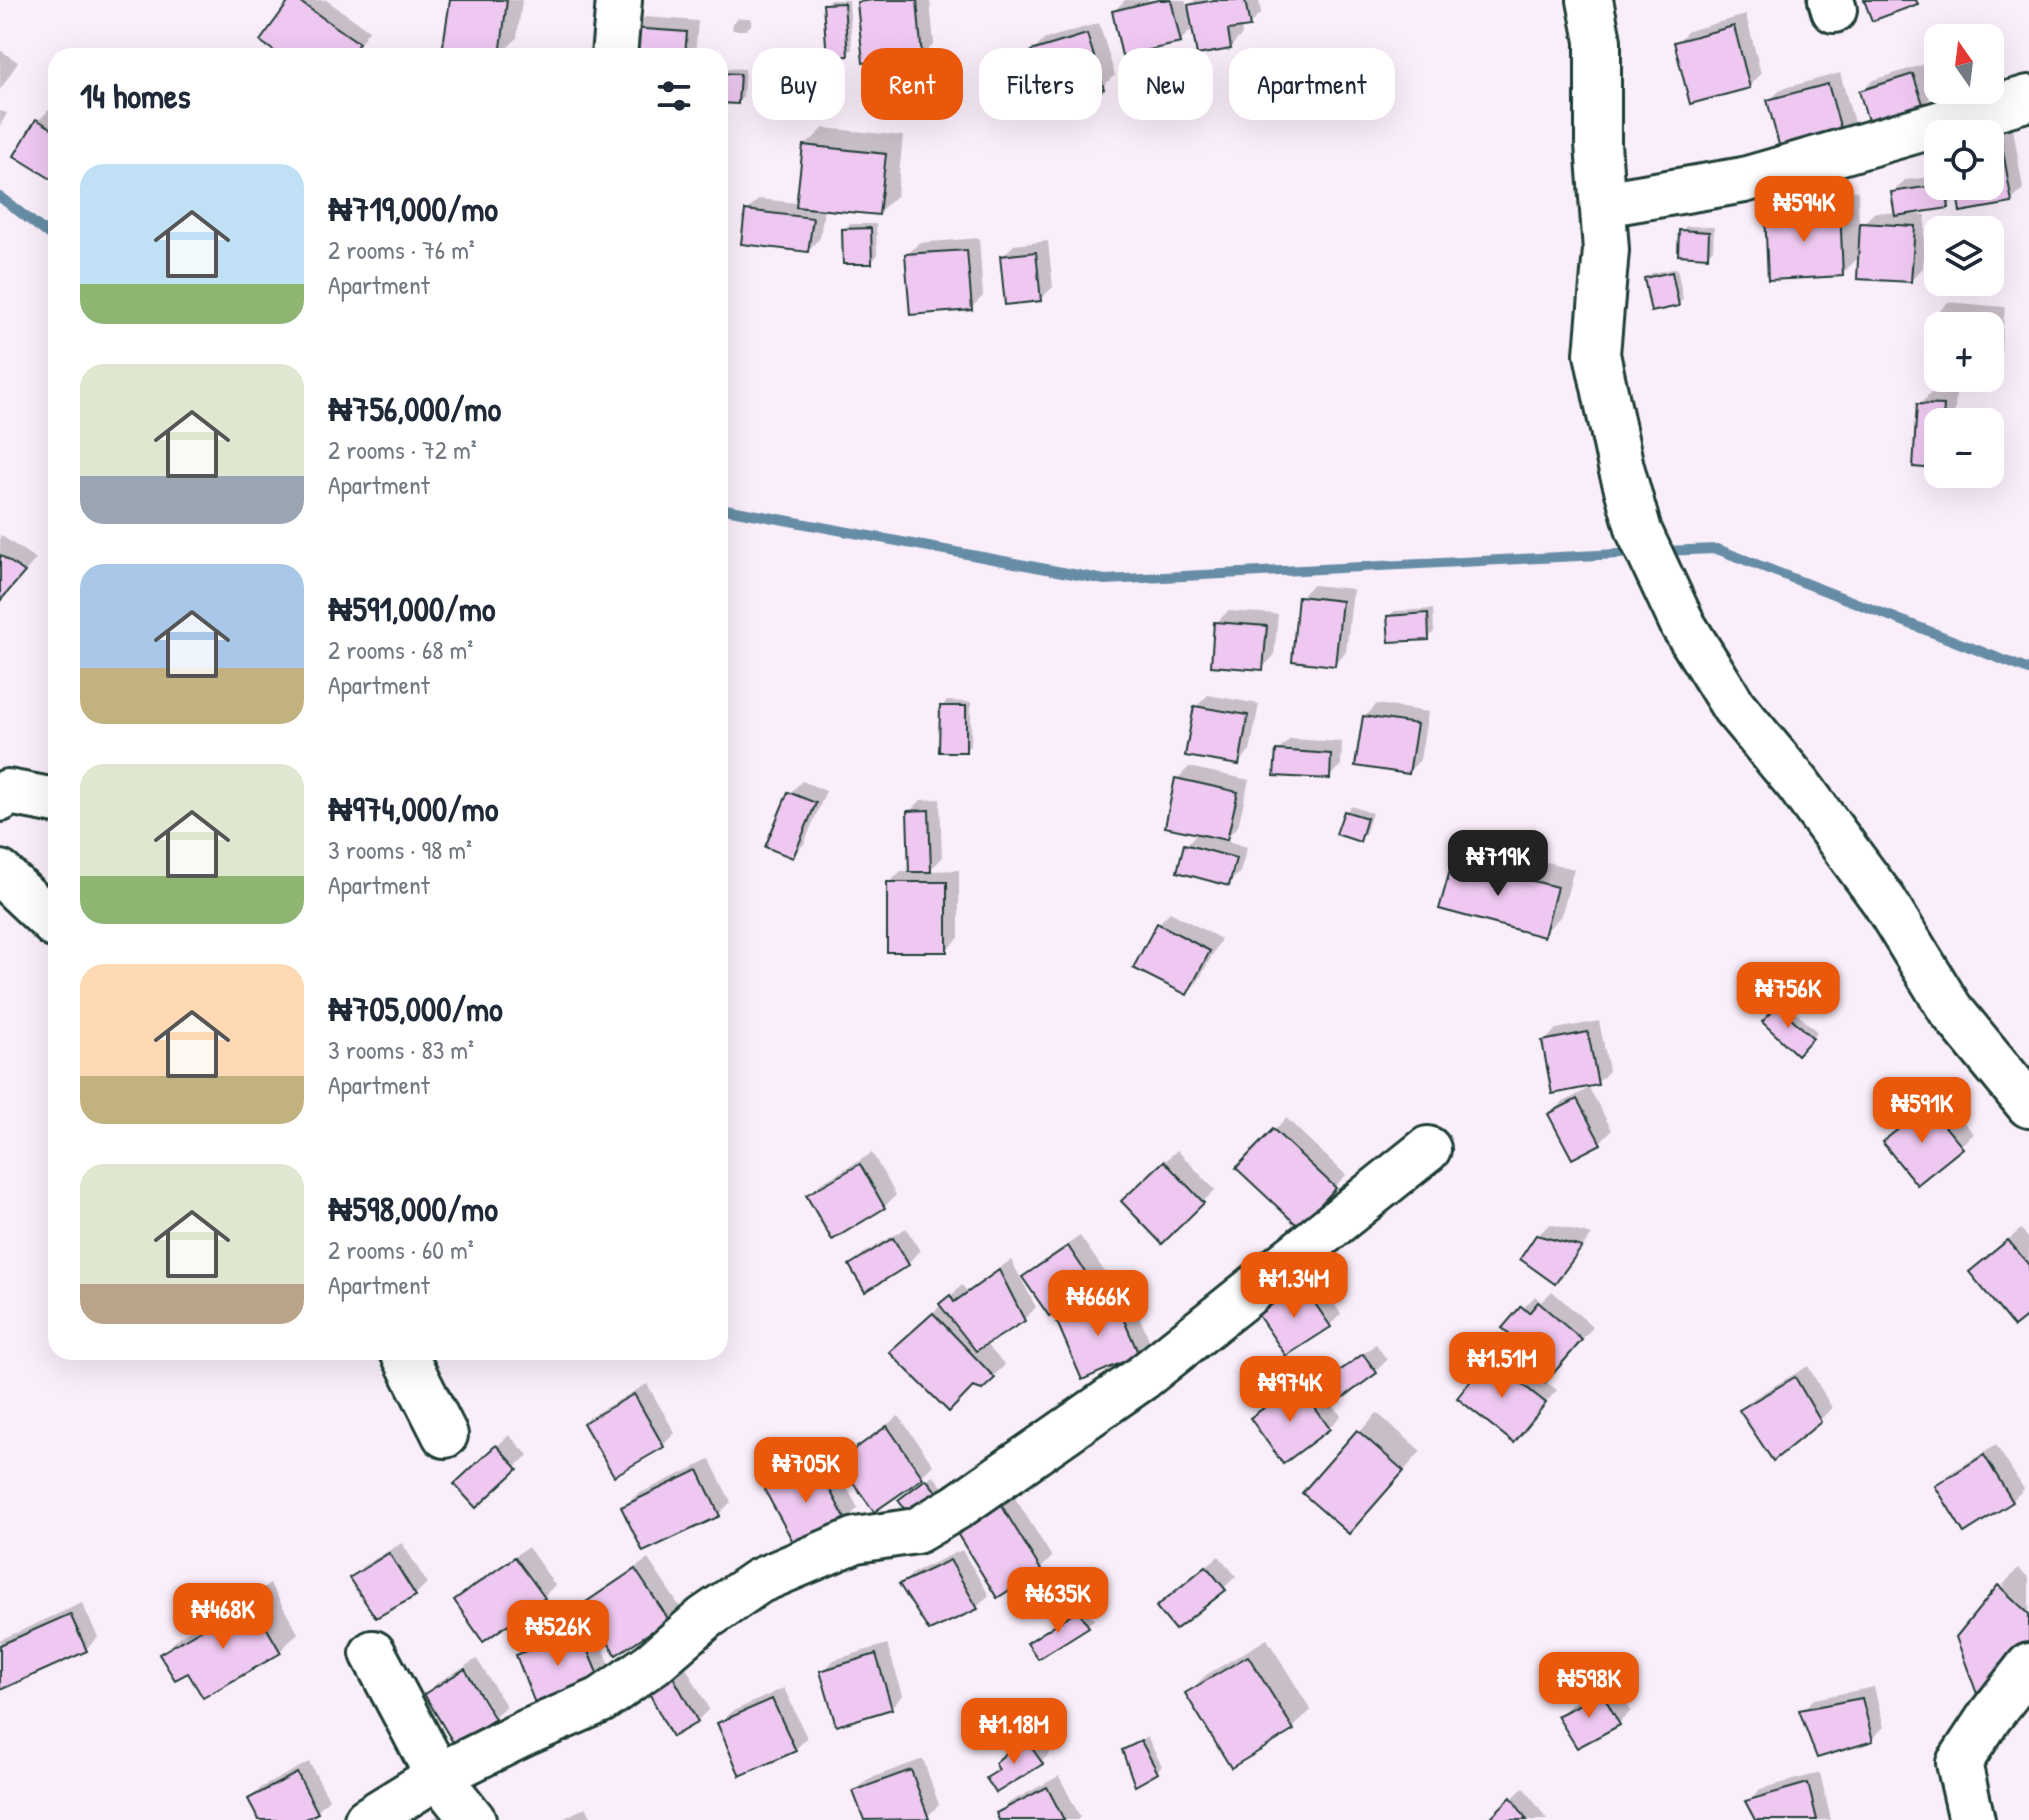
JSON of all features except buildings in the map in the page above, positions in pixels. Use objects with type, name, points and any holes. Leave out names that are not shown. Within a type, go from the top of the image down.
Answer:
[{"type":"street","points":[[615,48],[619,0]]},
{"type":"street","points":[[1590,0],[1598,41],[1598,144],[1606,250],[1597,354],[1621,467],[1639,531],[1683,625],[1734,707],[1798,784],[1884,901],[1950,1009],[2029,1105]]},
{"type":"street","points":[[1603,204],[1744,180],[2029,98]]},
{"type":"street","points":[[0,799],[8,792],[48,800]]},
{"type":"street","points":[[0,873],[48,918]]},
{"type":"street","points":[[367,1820],[438,1776],[601,1700],[653,1663],[705,1618],[759,1581],[856,1540],[916,1531],[957,1507],[1142,1378],[1428,1149]]},
{"type":"street","points":[[407,1360],[445,1435]]},
{"type":"street","points":[[373,1653],[438,1776],[473,1820]]},
{"type":"street","points":[[1972,1820],[1959,1763],[2029,1666]]},
{"type":"waterway","points":[[0,197],[48,234]]},
{"type":"waterway","points":[[728,509],[1105,580],[1638,553]]},
{"type":"waterway","points":[[1662,551],[1717,549],[2029,670]]}]
